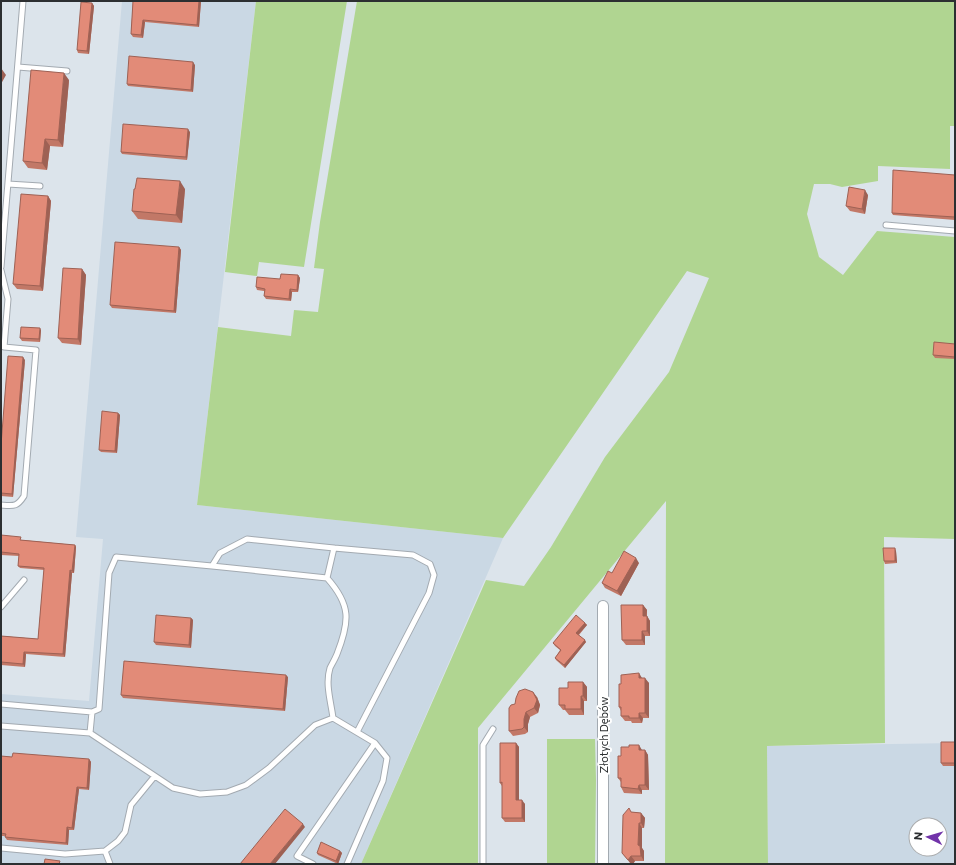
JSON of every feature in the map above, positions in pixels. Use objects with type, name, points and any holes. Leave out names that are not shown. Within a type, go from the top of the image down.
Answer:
[{"type":"street","name":"Złotych Dębów","points":[[603,606],[603,864]]},
{"type":"lane","points":[[1,266],[23,1]]},
{"type":"lane","points":[[18,67],[67,71]]},
{"type":"lane","points":[[8,184],[40,186]]},
{"type":"lane","points":[[886,225],[955,231]]},
{"type":"lane","points":[[1,270],[8,299],[4,347],[36,350],[24,496],[17,505],[1,505]]},
{"type":"lane","points":[[212,566],[220,553],[247,539],[413,555],[430,564],[434,575],[429,593],[357,732]]},
{"type":"lane","points":[[326,578],[334,548]]},
{"type":"lane","points":[[1,704],[92,712],[99,709],[109,573],[116,558],[326,578],[338,591],[344,604],[346,615],[345,631],[330,669],[328,685],[333,718]]},
{"type":"lane","points":[[1,607],[24,580]]},
{"type":"lane","points":[[90,733],[92,712]]},
{"type":"lane","points":[[333,718],[375,743],[387,758],[383,781],[348,864]]},
{"type":"lane","points":[[1,726],[90,733],[154,777],[173,788],[200,794],[227,792],[246,785],[269,768],[315,725],[333,718]]},
{"type":"lane","points":[[483,864],[483,745],[493,730]]},
{"type":"lane","points":[[313,864],[297,856],[375,743]]},
{"type":"lane","points":[[1,848],[65,854],[105,851],[118,841],[126,832],[131,805],[154,777]]},
{"type":"lane","points":[[105,851],[110,864]]},
{"type":"shaded area","points":[[122,1],[256,1],[197,505],[503,538],[361,864],[1,864],[1,694],[89,701],[103,539],[76,537]]},
{"type":"shaded area","points":[[955,743],[955,864],[768,864],[767,746]]},
{"type":"green space","points":[[256,1],[347,1],[304,267],[259,262],[257,276],[225,272]]},
{"type":"green space","points":[[357,1],[955,1],[955,126],[950,126],[950,169],[878,166],[878,181],[842,187],[830,184],[814,184],[807,214],[819,257],[843,275],[877,231],[955,237],[955,539],[884,537],[885,743],[767,746],[768,864],[665,864],[666,501],[478,728],[478,864],[361,864],[486,580],[524,586],[551,547],[605,457],[669,372],[709,278],[687,271],[503,538],[197,505],[218,327],[291,336],[294,310],[318,312],[324,269],[314,268],[320,222]]},
{"type":"green space","points":[[547,739],[595,739],[595,864],[547,864]]},
{"type":"building","points":[[133,1],[199,1],[197,25],[143,20],[141,35],[131,34]]},
{"type":"building","points":[[81,2],[92,3],[87,51],[77,50]]},
{"type":"building","points":[[129,56],[193,62],[191,90],[127,84]]},
{"type":"building","points":[[31,70],[64,73],[58,140],[45,139],[42,163],[23,161]]},
{"type":"building","points":[[123,124],[188,129],[186,157],[121,152]]},
{"type":"building","points":[[893,170],[955,175],[955,217],[892,213]]},
{"type":"building","points":[[137,178],[180,181],[176,215],[132,211],[134,189]]},
{"type":"building","points":[[849,187],[865,190],[862,209],[846,206]]},
{"type":"building","points":[[21,194],[48,196],[40,286],[13,284]]},
{"type":"building","points":[[115,242],[179,247],[174,311],[110,305]]},
{"type":"building","points":[[63,268],[82,269],[78,339],[58,338]]},
{"type":"building","points":[[281,274],[298,275],[297,290],[290,289],[289,299],[264,296],[265,289],[256,287],[257,277],[280,279]]},
{"type":"building","points":[[21,327],[40,328],[39,339],[20,338]]},
{"type":"building","points":[[934,342],[955,344],[955,357],[933,355]]},
{"type":"building","points":[[8,356],[23,357],[12,494],[1,493],[1,445]]},
{"type":"building","points":[[102,411],[118,413],[115,451],[99,450]]},
{"type":"building","points":[[1,535],[21,537],[20,540],[75,545],[72,571],[70,570],[63,654],[24,652],[23,664],[1,662],[1,636],[38,639],[44,568],[18,566],[19,554],[1,552]]},
{"type":"building","points":[[883,548],[895,548],[895,561],[884,561]]},
{"type":"building","points":[[624,551],[636,558],[617,591],[602,583],[608,571],[612,573]]},
{"type":"building","points":[[621,605],[643,605],[643,616],[647,616],[647,631],[642,631],[642,640],[622,640]]},
{"type":"building","points":[[156,615],[191,618],[189,645],[154,642]]},
{"type":"building","points":[[576,615],[585,623],[576,633],[585,640],[564,665],[555,658],[561,650],[553,643]]},
{"type":"building","points":[[124,661],[286,675],[283,709],[121,695]]},
{"type":"building","points":[[639,673],[639,678],[645,678],[645,713],[639,713],[639,718],[621,716],[621,707],[619,707],[619,684],[621,684],[621,675]]},
{"type":"building","points":[[568,682],[583,682],[581,709],[565,709],[565,705],[559,705],[559,688],[568,688]]},
{"type":"building","points":[[525,689],[533,692],[537,700],[534,708],[526,712],[524,727],[522,729],[509,731],[509,708],[511,705],[515,704],[519,691]]},
{"type":"building","points":[[941,742],[955,742],[955,763],[941,763]]},
{"type":"building","points":[[500,743],[516,743],[516,800],[522,800],[522,818],[502,818]]},
{"type":"building","points":[[629,745],[639,745],[639,750],[645,750],[645,785],[639,785],[638,789],[621,787],[621,778],[618,778],[618,756],[621,756],[621,747],[629,747]]},
{"type":"building","points":[[13,753],[89,759],[87,788],[77,787],[72,828],[67,827],[66,843],[5,837],[6,834],[1,833],[1,756],[12,757]]},
{"type":"building","points":[[629,808],[631,812],[641,813],[638,845],[640,846],[641,856],[631,856],[628,860],[622,853],[623,815]]},
{"type":"building","points":[[285,809],[303,824],[270,864],[240,864]]},
{"type":"building","points":[[321,842],[340,851],[336,861],[317,853]]},
{"type":"building","points":[[45,859],[60,861],[59,864],[44,864]]}]
